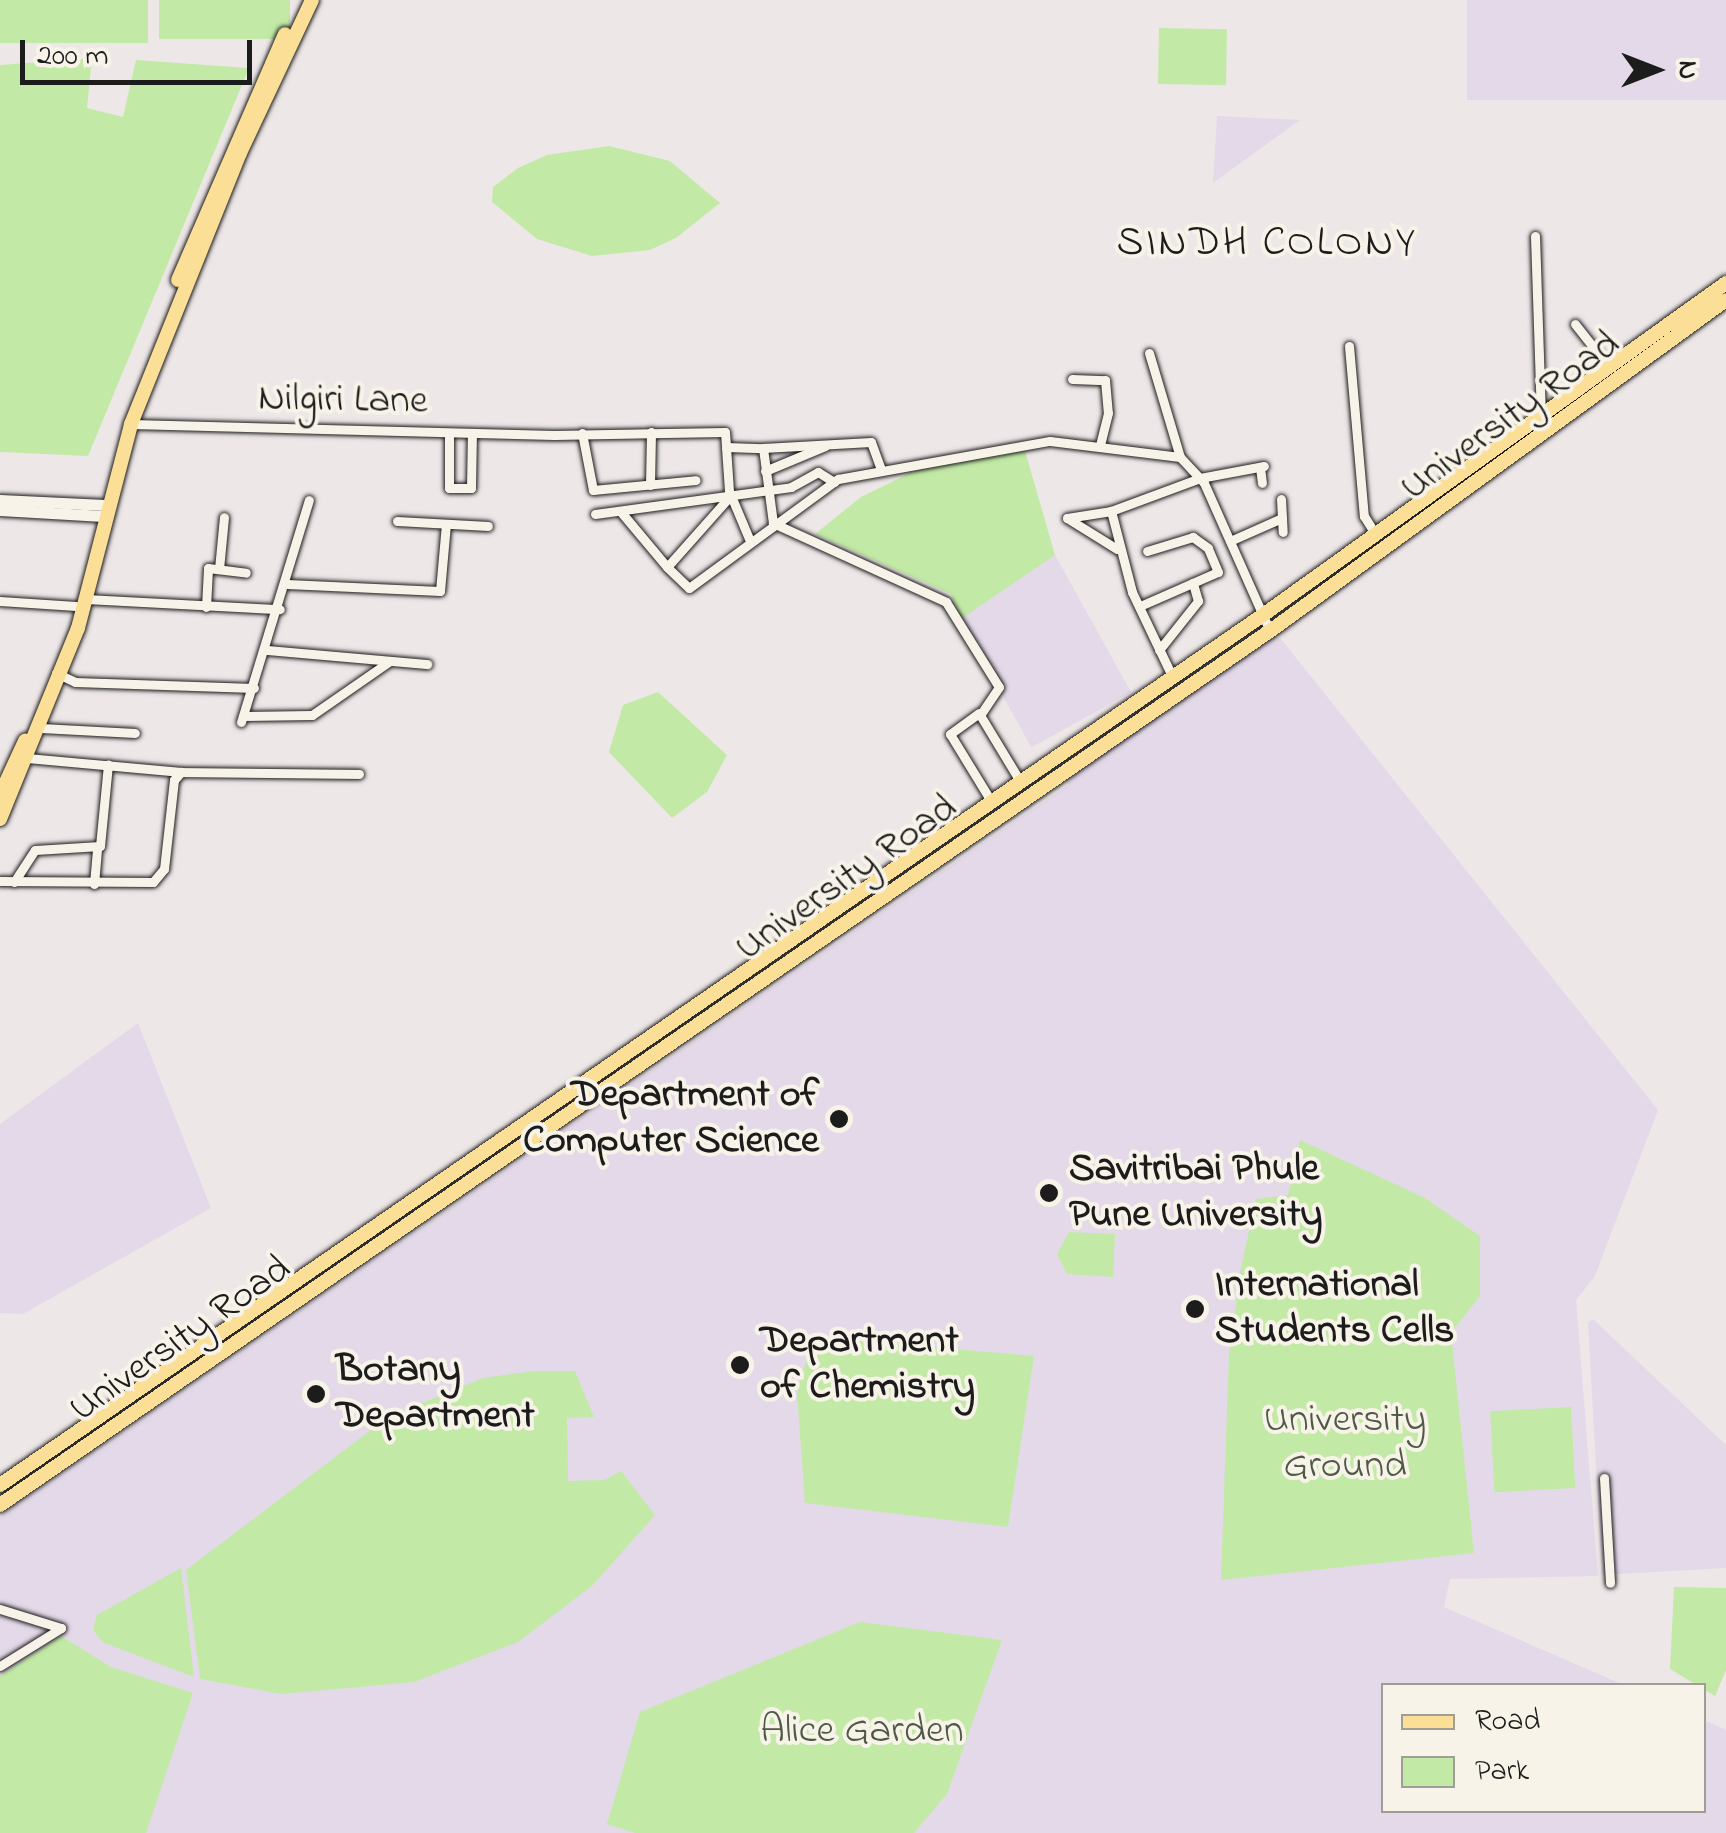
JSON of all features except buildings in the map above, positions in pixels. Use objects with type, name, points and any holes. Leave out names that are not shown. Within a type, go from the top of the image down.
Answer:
[{"type":"main road","points":[[0,819],[41,728],[81,602],[100,510],[130,424],[228,168],[301,0]]},
{"type":"main road","points":[[100,510],[228,168],[312,0]]},
{"type":"main road","name":"University Road","points":[[0,1486],[1263,615],[1726,283]]},
{"type":"main road","name":"University Road","points":[[0,1505],[1270,631],[1726,300]]},
{"type":"main road","points":[[0,794],[58,674]]},
{"type":"street","points":[[1535,236],[1541,415]]},
{"type":"street","points":[[1575,324],[1609,367]]},
{"type":"street","points":[[1349,346],[1364,516],[1376,535]]},
{"type":"street","points":[[1149,353],[1180,457],[1200,478],[1270,631]]},
{"type":"street","points":[[1072,378],[1105,380],[1108,413],[1100,446]]},
{"type":"street","name":"Nilgiri Lane","points":[[130,424],[554,435],[725,432],[726,447]]},
{"type":"street","points":[[650,432],[650,485]]},
{"type":"street","points":[[449,433],[449,488],[471,488],[472,433]]},
{"type":"street","points":[[582,433],[594,490],[696,480]]},
{"type":"street","points":[[621,512],[688,588],[834,482],[898,466],[1050,441],[1180,457]]},
{"type":"street","points":[[766,470],[832,442]]},
{"type":"street","points":[[750,541],[730,494],[726,447],[871,442],[881,470]]},
{"type":"street","points":[[762,448],[774,523]]},
{"type":"street","points":[[1118,549],[1066,518],[1112,511],[1200,478],[1262,466],[1262,483]]},
{"type":"street","points":[[595,514],[792,487],[818,472],[834,482]]},
{"type":"street","points":[[667,566],[730,494]]},
{"type":"street","points":[[1280,499],[1283,532]]},
{"type":"street","points":[[0,500],[100,510]]},
{"type":"street","points":[[308,500],[280,609],[242,719],[312,715],[390,661]]},
{"type":"street","points":[[0,510],[100,510]]},
{"type":"street","points":[[1112,511],[1118,549],[1172,676]]},
{"type":"street","points":[[219,569],[224,516]]},
{"type":"street","points":[[1230,541],[1282,518]]},
{"type":"street","points":[[396,521],[488,526]]},
{"type":"street","points":[[774,523],[943,599],[1000,688],[980,714],[950,734],[991,800]]},
{"type":"street","points":[[287,584],[438,592],[446,524]]},
{"type":"street","points":[[1140,606],[1218,572],[1208,548],[1192,538],[1147,551]]},
{"type":"street","points":[[206,607],[208,568],[246,574]]},
{"type":"street","points":[[1158,650],[1198,601],[1193,583]]},
{"type":"street","points":[[0,602],[280,609]]},
{"type":"street","points":[[266,650],[427,664]]},
{"type":"street","points":[[58,674],[254,688]]},
{"type":"street","points":[[980,714],[1020,781]]},
{"type":"street","points":[[41,728],[136,733]]},
{"type":"street","points":[[27,758],[180,772],[358,774]]},
{"type":"street","points":[[94,884],[108,764]]},
{"type":"street","points":[[4,880],[139,887],[164,868],[174,780],[180,772]]},
{"type":"street","points":[[4,880],[36,850],[97,849]]},
{"type":"street","points":[[1604,1478],[1610,1583]]},
{"type":"street","points":[[0,1609],[60,1628],[0,1666]]},
{"type":"shaded area","points":[[1467,0],[1726,0],[1726,100],[1467,100]]},
{"type":"shaded area","points":[[1217,116],[1300,120],[1213,183]]},
{"type":"shaded area","points":[[1055,555],[1131,692],[1031,748],[955,610]]},
{"type":"shaded area","name":"Savitribai Phule Pune University","points":[[1271,635],[1281,639],[1658,1110],[1595,1276],[1576,1300],[1598,1576],[1450,1579],[1444,1607],[1619,1683],[1381,1683],[1381,1813],[1706,1813],[1706,1721],[1726,1730],[1726,1833],[0,1833],[0,1516],[1068,785],[1065,774]]},
{"type":"shaded area","points":[[138,1023],[211,1208],[23,1314],[0,1313],[0,1124]]},
{"type":"shaded area","points":[[1593,1319],[1726,1445],[1726,1568],[1602,1575],[1588,1323]]},
{"type":"green space","points":[[0,0],[148,0],[148,43],[0,43]]},
{"type":"green space","points":[[159,0],[290,0],[290,39],[159,39]]},
{"type":"green space","points":[[1159,28],[1227,29],[1226,85],[1158,84]]},
{"type":"green space","points":[[92,58],[87,108],[123,117],[136,60],[249,68],[88,456],[0,452],[0,65]]},
{"type":"green space","points":[[609,146],[670,161],[720,203],[676,238],[650,250],[592,256],[537,239],[492,202],[493,187],[518,168],[547,155]]},
{"type":"green space","points":[[1001,448],[1025,451],[1055,555],[961,619],[951,594],[815,534],[861,497],[916,470]]},
{"type":"green space","points":[[658,692],[727,755],[707,792],[672,818],[609,752],[623,705]]},
{"type":"green space","name":"University Ground","points":[[1300,1140],[1425,1198],[1480,1236],[1480,1296],[1451,1333],[1474,1553],[1221,1580],[1229,1352],[1241,1268],[1256,1199],[1288,1195]]},
{"type":"green space","points":[[1069,1232],[1115,1234],[1113,1277],[1067,1274],[1057,1254]]},
{"type":"green space","points":[[813,1337],[1034,1356],[1008,1527],[805,1503],[797,1393]]},
{"type":"green space","points":[[534,1371],[575,1371],[594,1417],[567,1418],[568,1481],[605,1480],[621,1471],[655,1515],[592,1586],[518,1642],[414,1682],[281,1694],[200,1679],[186,1570],[388,1417],[483,1378]]},
{"type":"green space","points":[[1571,1407],[1575,1488],[1494,1492],[1490,1411]]},
{"type":"green space","points":[[181,1568],[194,1677],[102,1642],[93,1630],[97,1615]]},
{"type":"green space","points":[[1674,1587],[1726,1588],[1726,1670],[1715,1696],[1706,1691],[1706,1683],[1693,1683],[1670,1669]]},
{"type":"green space","name":"Alice Garden","points":[[860,1622],[1002,1640],[947,1794],[914,1833],[635,1833],[607,1824],[640,1712]]},
{"type":"green space","points":[[61,1636],[111,1667],[193,1693],[146,1833],[0,1833],[0,1676]]},
{"type":"place","name":"Department of Computer Science","points":[[839,1119]]},
{"type":"place","name":"Savitribai Phule Pune University","points":[[1049,1193]]},
{"type":"place","name":"International Students Cells","points":[[1195,1309]]},
{"type":"place","name":"Department of Chemistry","points":[[740,1365]]},
{"type":"place","name":"Botany Department","points":[[316,1394]]},
{"type":"district","name":"SINDH COLONY","points":[[1267,244]]}]
